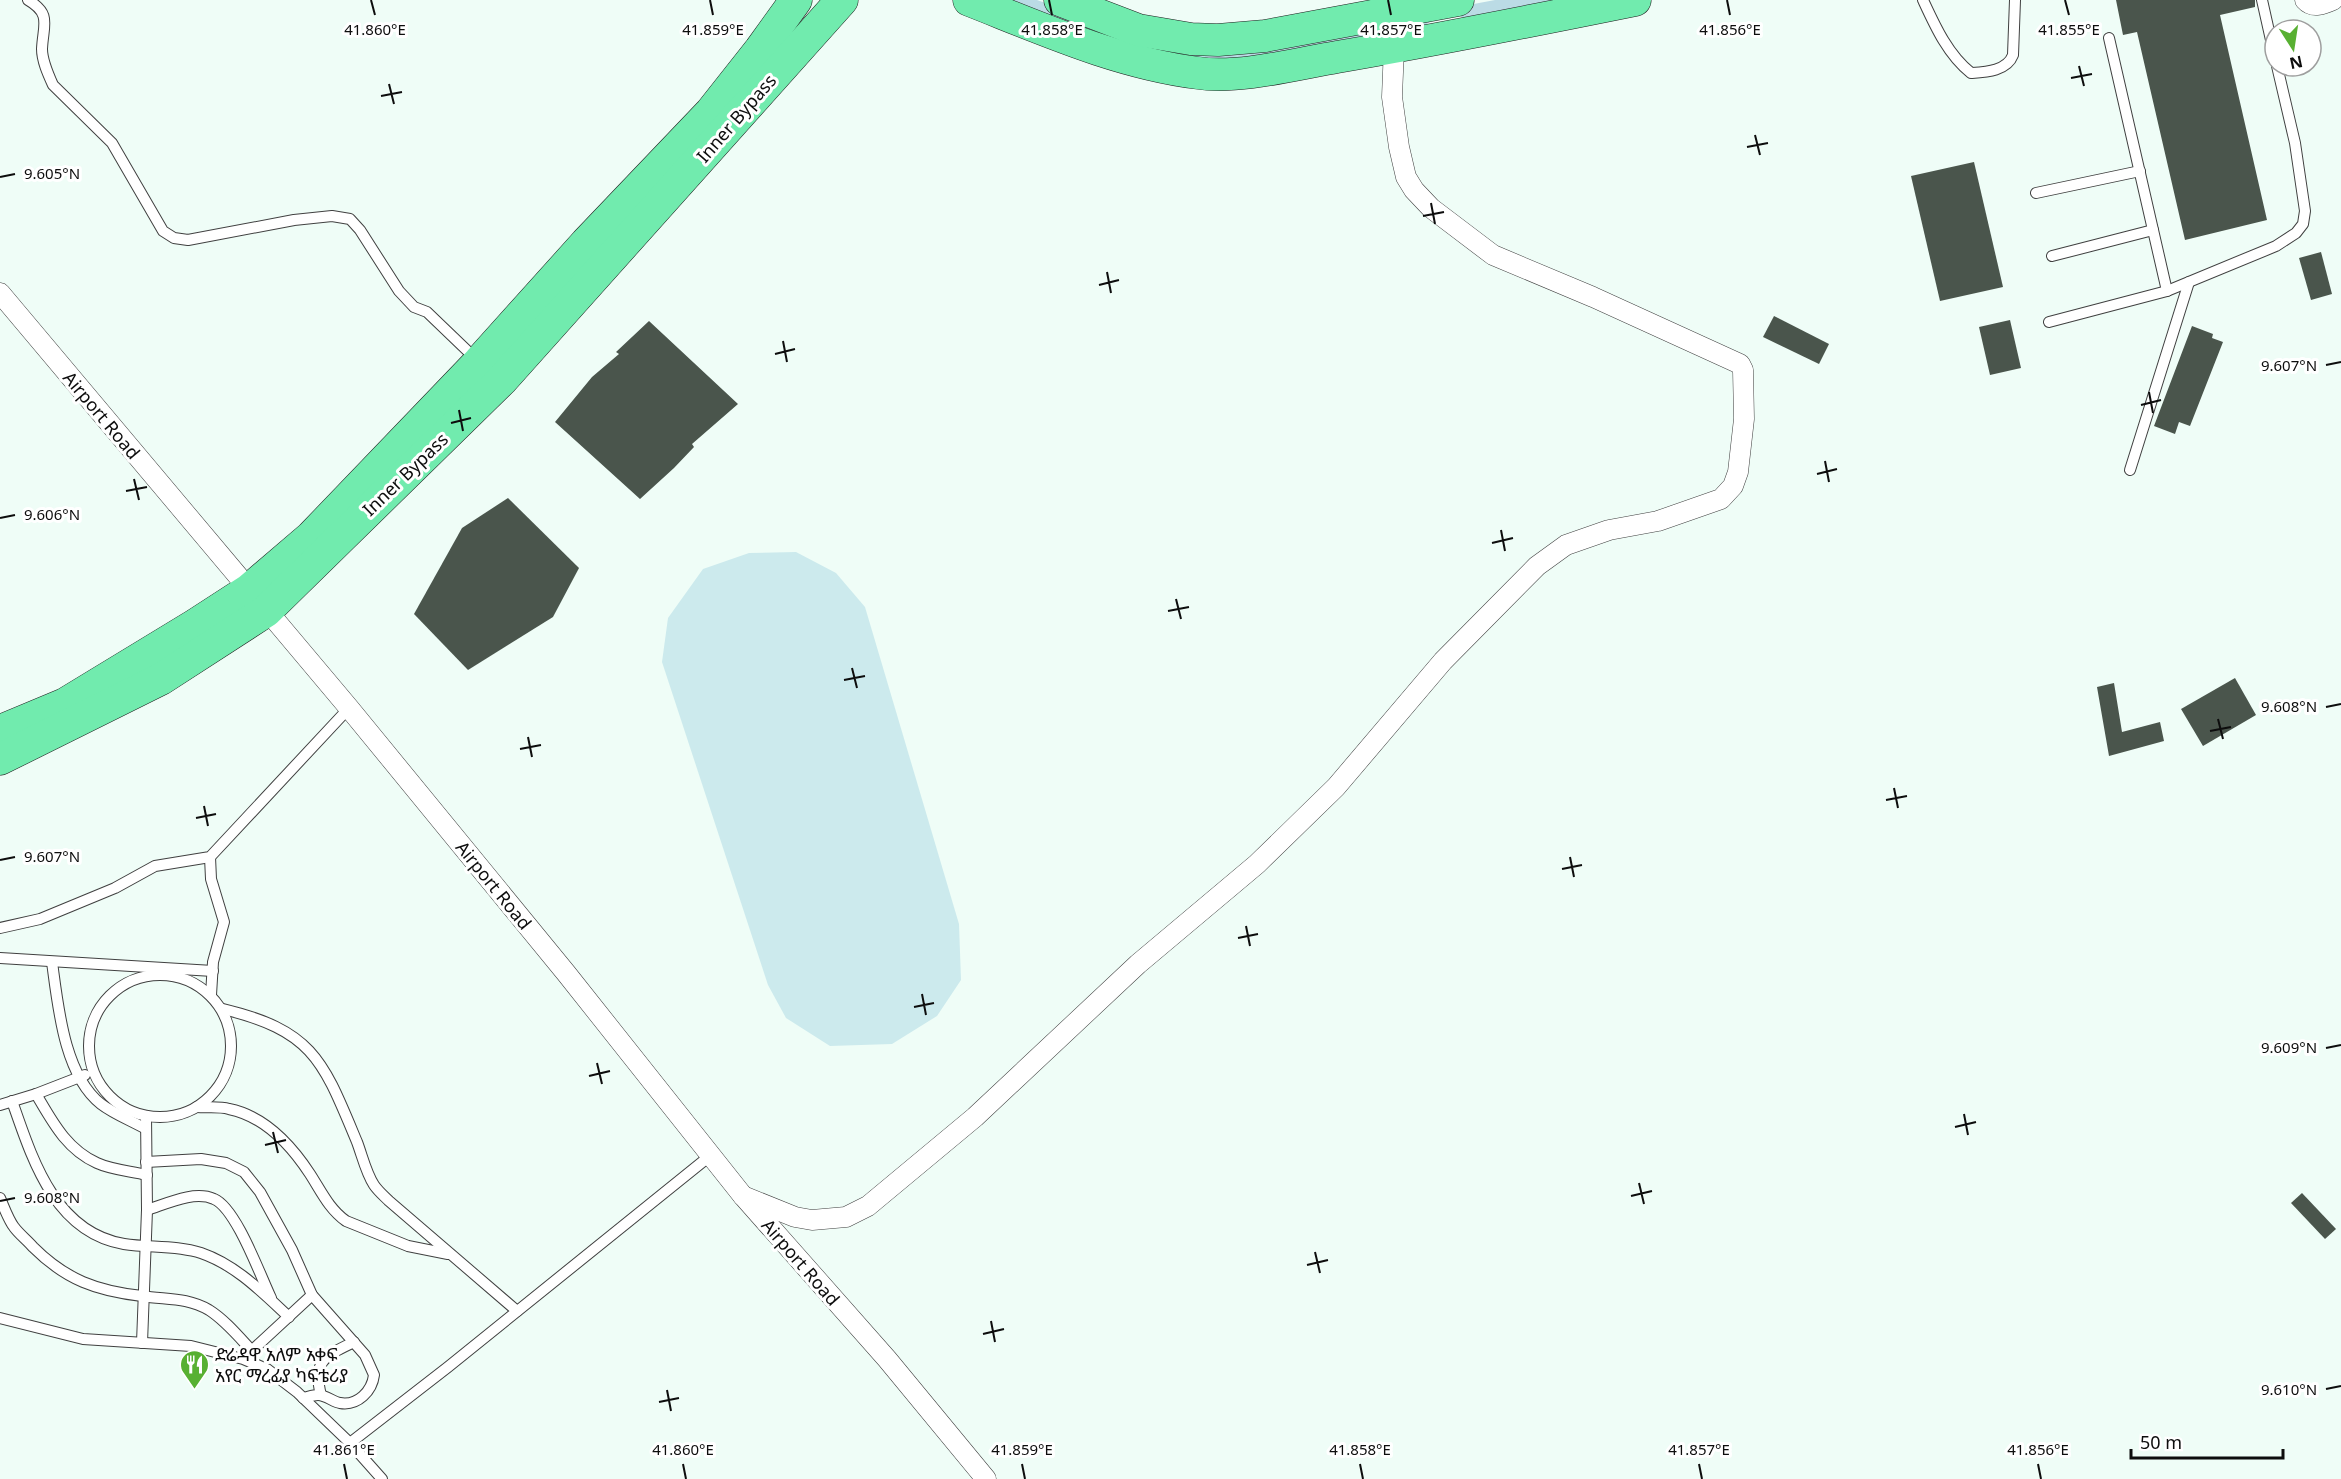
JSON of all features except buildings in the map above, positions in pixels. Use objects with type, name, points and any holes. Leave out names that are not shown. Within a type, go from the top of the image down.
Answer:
[{"type":"main road","name":"Inner Bypass","points":[[490,371],[586,243],[711,112],[796,0]]},
{"type":"main road","name":"Inner Bypass","points":[[0,759],[161,679],[257,600],[311,537],[490,371],[842,0]]},
{"type":"main road","points":[[969,0],[1073,40],[1150,66],[1200,74],[1281,67],[1394,47],[1455,12]]},
{"type":"main road","points":[[1060,0],[1138,30],[1191,39],[1238,40],[1360,9],[1455,12],[1635,0]]},
{"type":"main road","name":"Inner Bypass","points":[[0,731],[65,704],[195,625],[257,600]]},
{"type":"street","points":[[2305,0],[2308,3],[2320,5],[2333,0]]},
{"type":"street","points":[[743,1196],[795,1217],[812,1220],[846,1217],[868,1206],[975,1117],[1138,964],[1257,864],[1336,787],[1443,661],[1537,566],[1566,545],[1609,530],[1658,521],[1721,499],[1733,486],[1738,471],[1744,419],[1743,370],[1740,364],[1593,297],[1493,255],[1431,208],[1414,190],[1406,177],[1399,147],[1392,97],[1394,47]]},
{"type":"street","name":"Airport Road","points":[[0,293],[348,708],[566,973],[743,1196],[887,1359],[986,1479]]},
{"type":"lane","points":[[28,0],[39,7],[46,22],[42,51],[53,85],[112,143],[163,231],[174,238],[188,240],[251,226],[294,220],[332,216],[350,219],[360,230],[399,291],[414,307],[426,312],[490,371]]},
{"type":"lane","points":[[1923,0],[1946,45],[1960,64],[1971,73],[1986,72],[2011,62],[2015,0]]},
{"type":"lane","points":[[2262,0],[2266,18]]},
{"type":"lane","points":[[2109,38],[2167,291]]},
{"type":"lane","points":[[2049,321],[2167,291],[2276,246],[2296,233],[2303,224],[2305,211],[2295,143],[2280,78]]},
{"type":"lane","points":[[2036,193],[2140,171]]},
{"type":"lane","points":[[2052,256],[2153,230]]},
{"type":"lane","points":[[2130,470],[2189,282]]},
{"type":"lane","points":[[0,928],[40,919],[115,888],[155,866],[210,857],[348,708]]},
{"type":"lane","points":[[210,857],[211,879],[224,922],[216,950],[211,995]]},
{"type":"lane","points":[[0,958],[213,971]]},
{"type":"lane","points":[[52,962],[61,1026],[80,1077],[92,1096],[103,1106],[146,1129]]},
{"type":"lane","points":[[160,974],[179,976],[196,983],[223,1009],[230,1027],[232,1045],[230,1064],[223,1081],[211,1096],[196,1107],[179,1114],[146,1116],[124,1108],[98,1082],[88,1046],[91,1027],[98,1010],[109,995],[124,984],[142,976],[160,974]]},
{"type":"lane","points":[[223,1009],[254,1017],[283,1029],[308,1048],[320,1062],[331,1082],[374,1185],[389,1201],[517,1311]]},
{"type":"lane","points":[[0,1105],[94,1072]]},
{"type":"lane","points":[[36,1094],[61,1135],[71,1146],[97,1163],[147,1175]]},
{"type":"lane","points":[[12,1101],[32,1158],[54,1196],[72,1219],[89,1231],[123,1244],[179,1248],[201,1253],[246,1277],[289,1317]]},
{"type":"lane","points":[[196,1107],[228,1108],[249,1115],[266,1125],[287,1144],[309,1173],[323,1198],[337,1215],[346,1221],[408,1245],[452,1255]]},
{"type":"lane","points":[[142,1343],[147,1210],[146,1116]]},
{"type":"lane","points":[[350,1443],[711,1155]]},
{"type":"lane","points":[[146,1162],[201,1159],[226,1163],[244,1172],[260,1192],[292,1250],[312,1295],[365,1355],[374,1375],[369,1392],[347,1403],[339,1404],[321,1395],[303,1398]]},
{"type":"lane","points":[[147,1210],[182,1199],[202,1197],[214,1199],[223,1205],[242,1234],[274,1303]]},
{"type":"lane","points":[[0,1198],[14,1227],[49,1263],[76,1280],[99,1289],[144,1297],[175,1298],[210,1311],[235,1332],[252,1351]]},
{"type":"lane","points":[[243,1359],[312,1295]]},
{"type":"lane","points":[[0,1318],[83,1339],[192,1346],[243,1359],[267,1369],[303,1398],[350,1443],[382,1479]]},
{"type":"lane","points":[[321,1395],[317,1374],[319,1365],[332,1352],[354,1342]]},
{"type":"shaded area","points":[[999,0],[1037,0],[1157,42],[1429,17],[1430,22],[1424,26],[1322,46],[1243,58],[1212,59],[1130,49]]},
{"type":"shaded area","points":[[1495,0],[1570,0],[1467,19],[1461,17],[1460,11],[1463,6]]},
{"type":"shaded area","points":[[796,552],[836,573],[865,607],[959,924],[961,980],[937,1016],[892,1044],[830,1046],[786,1018],[768,985],[662,662],[668,618],[703,569],[749,553]]},
{"type":"place","name":"ድሬዳዋ አለም አቀፍ አየር ማረፊያ ካፍቴሪያ","points":[[194,1390]]}]
